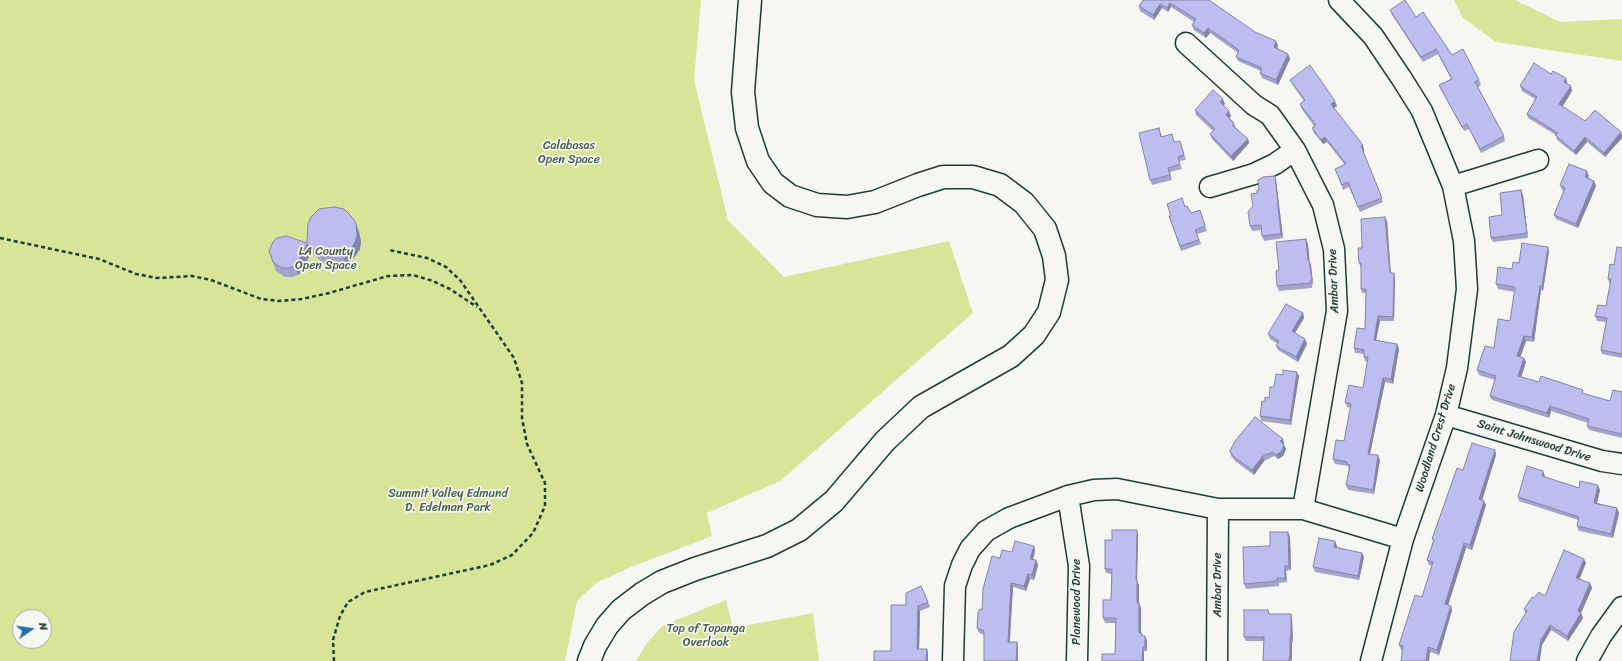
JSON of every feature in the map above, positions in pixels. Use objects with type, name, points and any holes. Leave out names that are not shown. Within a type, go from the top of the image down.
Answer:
[{"type":"main road","points":[[589,661],[595,646],[607,626],[621,610],[642,594],[662,582],[695,569],[767,546],[799,530],[834,501],[885,441],[921,407],[1011,356],[1034,335],[1049,312],[1057,280],[1054,256],[1045,229],[1024,203],[1000,185],[973,177],[943,177],[875,202],[847,207],[817,205],[790,196],[773,183],[758,161],[747,128],[743,92],[750,0]]},
{"type":"street","name":"Woodland Crest Drive","points":[[1339,0],[1373,36],[1402,78],[1422,111],[1453,186],[1464,241],[1467,289],[1458,368],[1446,415],[1403,539],[1371,661]]},
{"type":"street","name":"Ambar Drive","points":[[1186,43],[1254,105],[1270,116],[1295,150],[1322,205],[1334,249],[1337,311],[1303,509]]},
{"type":"street","points":[[1210,187],[1254,174],[1275,164],[1295,150]]},
{"type":"street","points":[[1453,186],[1538,160]]},
{"type":"street","name":"Saint Johnswood Drive","points":[[1446,415],[1602,461],[1622,464]]},
{"type":"street","points":[[953,661],[955,586],[962,565],[970,549],[986,531],[1009,518],[1068,496],[1094,490],[1117,489],[1218,509],[1303,509],[1403,539]]},
{"type":"street","name":"Planewood Drive","points":[[1068,496],[1079,566],[1077,661]]},
{"type":"street","name":"Ambar Drive","points":[[1217,661],[1218,509]]},
{"type":"street","points":[[1587,661],[1601,636],[1622,607]]},
{"type":"path","points":[[0,238],[99,259],[136,274],[157,278],[192,276],[211,280],[261,299],[278,301],[302,299],[329,293],[388,276],[412,275],[433,281],[450,289],[479,308]]},
{"type":"path","points":[[334,661],[333,640],[340,616],[348,602],[365,592],[490,565],[512,555],[533,534],[545,506],[545,483],[527,444],[523,424],[522,383],[514,358],[460,280],[446,267],[427,258],[389,250]]},
{"type":"green space","points":[[0,0],[701,0],[694,80],[728,220],[784,277],[949,241],[973,313],[780,481],[707,513],[712,536],[631,567],[598,582],[577,601],[565,661],[0,661]]},
{"type":"green space","points":[[1454,0],[1515,0],[1560,22],[1622,19],[1622,61],[1496,42],[1463,18]]},
{"type":"green space","name":"Top of Topanga Overlook","points":[[726,600],[733,628],[813,613],[819,661],[636,661],[647,643],[662,626]]},
{"type":"building","points":[[1143,0],[1209,0],[1255,32],[1276,41],[1274,47],[1288,54],[1276,80],[1260,73],[1262,68],[1236,57],[1239,50],[1208,28],[1204,33],[1192,25],[1196,19],[1170,3],[1167,8],[1160,4],[1153,15],[1139,6]]},
{"type":"building","points":[[1405,0],[1416,17],[1423,12],[1452,55],[1463,49],[1479,80],[1475,82],[1504,136],[1480,149],[1467,124],[1462,127],[1439,85],[1452,79],[1436,49],[1421,57],[1390,10]]},
{"type":"building","points":[[1534,63],[1551,74],[1553,71],[1566,78],[1564,82],[1571,86],[1559,104],[1585,121],[1595,110],[1621,132],[1604,153],[1585,137],[1574,151],[1555,135],[1558,133],[1527,114],[1537,97],[1520,86]]},
{"type":"building","points":[[1310,65],[1335,101],[1331,104],[1363,145],[1361,146],[1382,198],[1358,207],[1348,182],[1342,185],[1335,169],[1346,164],[1325,137],[1321,140],[1312,128],[1316,125],[1300,104],[1305,100],[1290,80]]},
{"type":"building","points":[[1213,90],[1223,99],[1220,102],[1229,111],[1226,115],[1234,123],[1232,125],[1248,139],[1231,156],[1210,134],[1215,129],[1195,110]]},
{"type":"building","points":[[1159,128],[1161,137],[1172,134],[1174,142],[1180,141],[1184,155],[1178,157],[1180,164],[1168,168],[1170,175],[1150,180],[1139,133]]},
{"type":"building","points":[[1569,164],[1587,171],[1585,177],[1594,181],[1576,224],[1554,215],[1565,188],[1560,185]]},
{"type":"building","points":[[1275,176],[1281,234],[1262,236],[1261,225],[1250,226],[1248,212],[1253,206],[1251,194],[1257,193],[1257,190],[1259,190],[1258,180],[1263,177]]},
{"type":"building","points":[[1521,190],[1527,233],[1491,238],[1489,217],[1502,215],[1500,193]]},
{"type":"building","points":[[1182,198],[1185,207],[1187,206],[1191,213],[1200,210],[1205,226],[1195,230],[1199,240],[1180,246],[1169,216],[1171,216],[1167,204]]},
{"type":"building","points":[[334,207],[344,209],[356,223],[356,240],[351,249],[343,255],[331,257],[323,256],[307,244],[298,262],[294,266],[282,268],[273,262],[269,251],[273,242],[277,238],[286,236],[307,243],[308,224],[311,217],[319,209]]},
{"type":"building","points":[[1385,217],[1390,273],[1394,273],[1393,317],[1378,316],[1374,340],[1397,344],[1391,379],[1383,378],[1368,454],[1378,455],[1373,490],[1346,485],[1350,465],[1347,464],[1347,462],[1333,459],[1336,440],[1344,441],[1351,404],[1345,402],[1349,385],[1363,388],[1368,357],[1364,357],[1364,350],[1354,348],[1357,328],[1365,329],[1366,289],[1361,289],[1361,263],[1359,263],[1358,248],[1362,248],[1361,219]]},
{"type":"building","points":[[1306,239],[1312,280],[1310,280],[1311,283],[1277,286],[1276,271],[1279,270],[1276,242]]},
{"type":"building","points":[[1522,243],[1548,247],[1532,337],[1524,336],[1517,356],[1524,358],[1518,376],[1539,382],[1541,376],[1583,390],[1582,393],[1610,401],[1613,390],[1622,392],[1622,434],[1587,426],[1589,419],[1550,406],[1547,413],[1490,396],[1496,376],[1477,370],[1485,346],[1494,348],[1498,319],[1510,321],[1515,287],[1496,284],[1498,267],[1512,269],[1513,262],[1519,263]]},
{"type":"building","points":[[1617,247],[1622,248],[1622,354],[1601,350],[1607,318],[1595,316],[1598,305],[1606,306],[1611,279],[1608,279],[1610,264],[1614,265]]},
{"type":"building","points":[[1286,304],[1303,313],[1292,331],[1305,339],[1296,357],[1276,346],[1279,341],[1268,334]]},
{"type":"building","points":[[1283,370],[1297,372],[1290,420],[1260,416],[1262,401],[1265,402],[1265,397],[1269,398],[1270,387],[1274,387],[1276,374],[1283,375]]},
{"type":"building","points":[[1255,417],[1283,439],[1280,441],[1284,445],[1282,451],[1276,455],[1273,452],[1263,456],[1252,470],[1234,457],[1230,451],[1235,441]]},
{"type":"building","points":[[1472,443],[1495,450],[1479,499],[1484,501],[1470,545],[1464,543],[1445,604],[1451,606],[1437,650],[1428,647],[1426,661],[1401,661],[1403,646],[1399,645],[1415,595],[1422,597],[1433,562],[1427,560],[1434,540],[1432,539],[1457,468],[1463,470]]},
{"type":"building","points":[[1527,466],[1543,471],[1542,476],[1579,488],[1580,481],[1598,485],[1594,503],[1617,508],[1611,534],[1577,526],[1579,517],[1518,497]]},
{"type":"building","points":[[1112,530],[1137,530],[1136,580],[1137,603],[1139,603],[1139,633],[1142,633],[1142,636],[1145,636],[1145,647],[1143,647],[1142,661],[1102,661],[1102,654],[1115,654],[1116,618],[1103,618],[1103,600],[1111,600],[1112,569],[1105,569],[1105,540],[1112,540]]},
{"type":"building","points":[[1270,532],[1288,532],[1289,566],[1285,566],[1285,578],[1277,578],[1277,581],[1244,584],[1243,547],[1270,546]]},
{"type":"building","points":[[1319,538],[1335,541],[1334,547],[1362,553],[1358,576],[1313,567]]},
{"type":"building","points":[[1015,541],[1034,546],[1030,559],[1036,560],[1032,575],[1028,574],[1024,586],[1011,583],[1008,642],[1017,642],[1016,661],[984,661],[984,631],[977,628],[978,612],[980,609],[982,610],[983,589],[992,556],[1000,558],[1002,550],[1012,552]]},
{"type":"building","points":[[1564,550],[1584,559],[1576,578],[1590,583],[1578,611],[1581,613],[1567,636],[1550,625],[1541,640],[1537,661],[1510,661],[1514,632],[1527,611],[1524,609],[1532,597],[1534,598],[1539,592],[1545,596]]},
{"type":"building","points":[[921,586],[928,602],[918,606],[917,649],[927,649],[926,661],[874,661],[874,651],[891,651],[891,605],[906,605],[906,593]]},
{"type":"building","points":[[1244,610],[1268,610],[1269,614],[1291,614],[1289,661],[1263,661],[1264,637],[1244,637]]},
{"type":"park label","name":"Calabasas Open Space","points":[[569,153]]},
{"type":"park label","name":"LA County Open Space","points":[[326,259]]},
{"type":"park label","name":"Summit Valley Edmund D. Edelman Park","points":[[448,501]]}]
